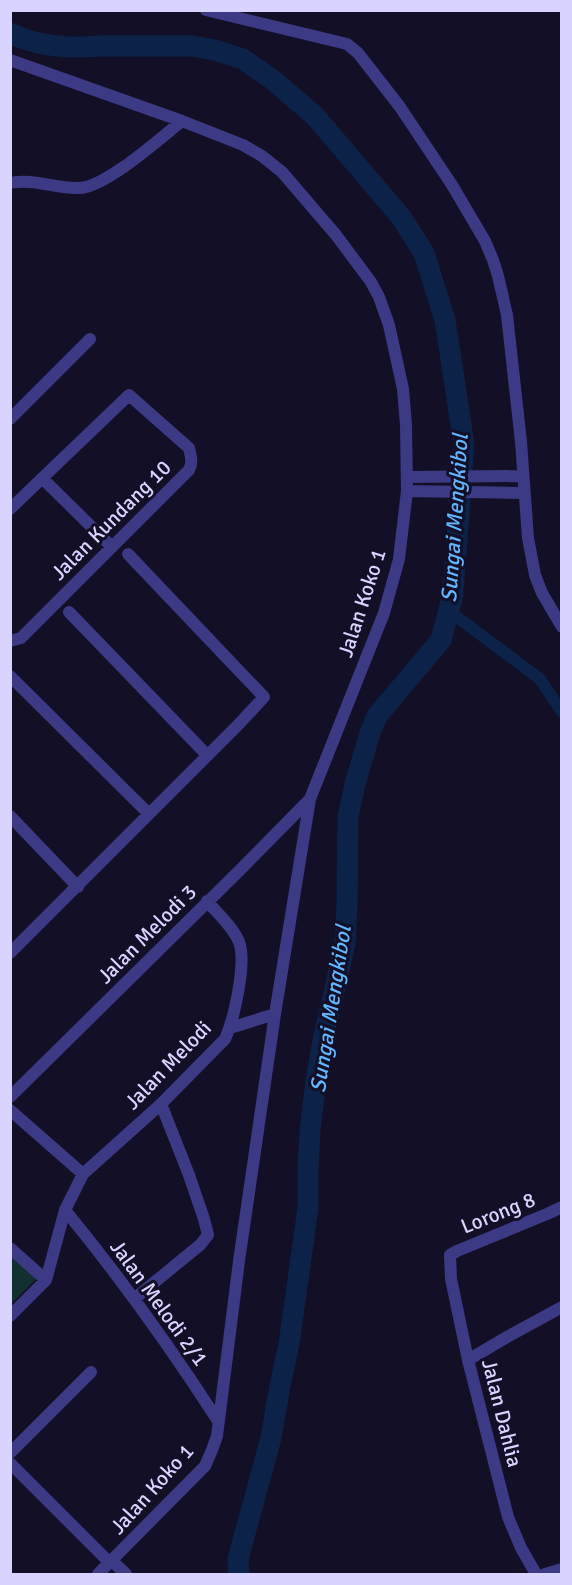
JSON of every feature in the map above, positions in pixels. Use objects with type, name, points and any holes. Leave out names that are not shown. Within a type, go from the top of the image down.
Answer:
[{"type":"street","points":[[206,10],[346,44],[358,53],[400,106],[452,185],[485,241],[498,276],[507,315],[521,442],[528,538],[535,574],[542,593],[561,627]]},
{"type":"street","name":"Jalan Koko 1","points":[[10,60],[182,121],[252,150],[271,162],[336,235],[371,282],[389,325],[405,405],[407,477],[399,559],[384,613],[310,799],[275,1014],[217,1436],[205,1466],[98,1575]]},
{"type":"street","points":[[10,183],[27,181],[73,188],[92,186],[107,179],[182,121]]},
{"type":"street","points":[[10,419],[90,339]]},
{"type":"street","name":"Jalan Kundang 10","points":[[10,641],[21,638],[189,470],[192,457],[189,448],[129,395],[42,478]]},
{"type":"street","points":[[407,477],[523,476]]},
{"type":"street","points":[[10,509],[42,478],[112,547]]},
{"type":"street","points":[[406,491],[524,493]]},
{"type":"street","points":[[10,953],[264,697],[128,554]]},
{"type":"street","points":[[69,612],[207,755]]},
{"type":"street","points":[[10,676],[148,814]]},
{"type":"street","name":"Jalan Melodi 3","points":[[10,1097],[310,799]]},
{"type":"street","points":[[10,816],[78,886]]},
{"type":"street","name":"Jalan Melodi","points":[[83,1174],[161,1104],[225,1039],[230,1028],[242,964],[240,945],[236,935],[207,901]]},
{"type":"street","points":[[230,1028],[275,1014]]},
{"type":"street","points":[[134,1299],[200,1245],[208,1235],[189,1175],[161,1104]]},
{"type":"street","points":[[10,1110],[83,1174],[65,1210],[46,1280],[10,1316]]},
{"type":"street","name":"Lorong 8","points":[[450,1256],[561,1207]]},
{"type":"street","name":"Jalan Melodi 2/1","points":[[65,1210],[96,1247],[134,1299],[218,1421]]},
{"type":"street","points":[[10,1248],[46,1280]]},
{"type":"street","name":"Jalan Dahlia","points":[[450,1256],[451,1279],[468,1360],[508,1517],[536,1575]]},
{"type":"street","points":[[468,1360],[507,1336],[561,1308]]},
{"type":"street","points":[[10,1453],[91,1372]]},
{"type":"street","points":[[10,1463],[126,1575]]},
{"type":"street","points":[[545,1575],[561,1569]]},
{"type":"green space","points":[[11,1253],[38,1277],[11,1304]]},
{"type":"waterway","name":"Sungai Mengkibol","points":[[10,33],[42,44],[65,47],[192,46],[215,50],[243,59],[273,80],[315,116],[401,217],[424,253],[445,320],[464,444],[453,594],[441,640],[377,716],[355,784],[348,817],[345,944],[316,1081],[310,1131],[308,1208],[289,1344],[271,1438],[238,1559],[239,1574]]},
{"type":"waterway","points":[[449,611],[540,679],[562,712]]}]
